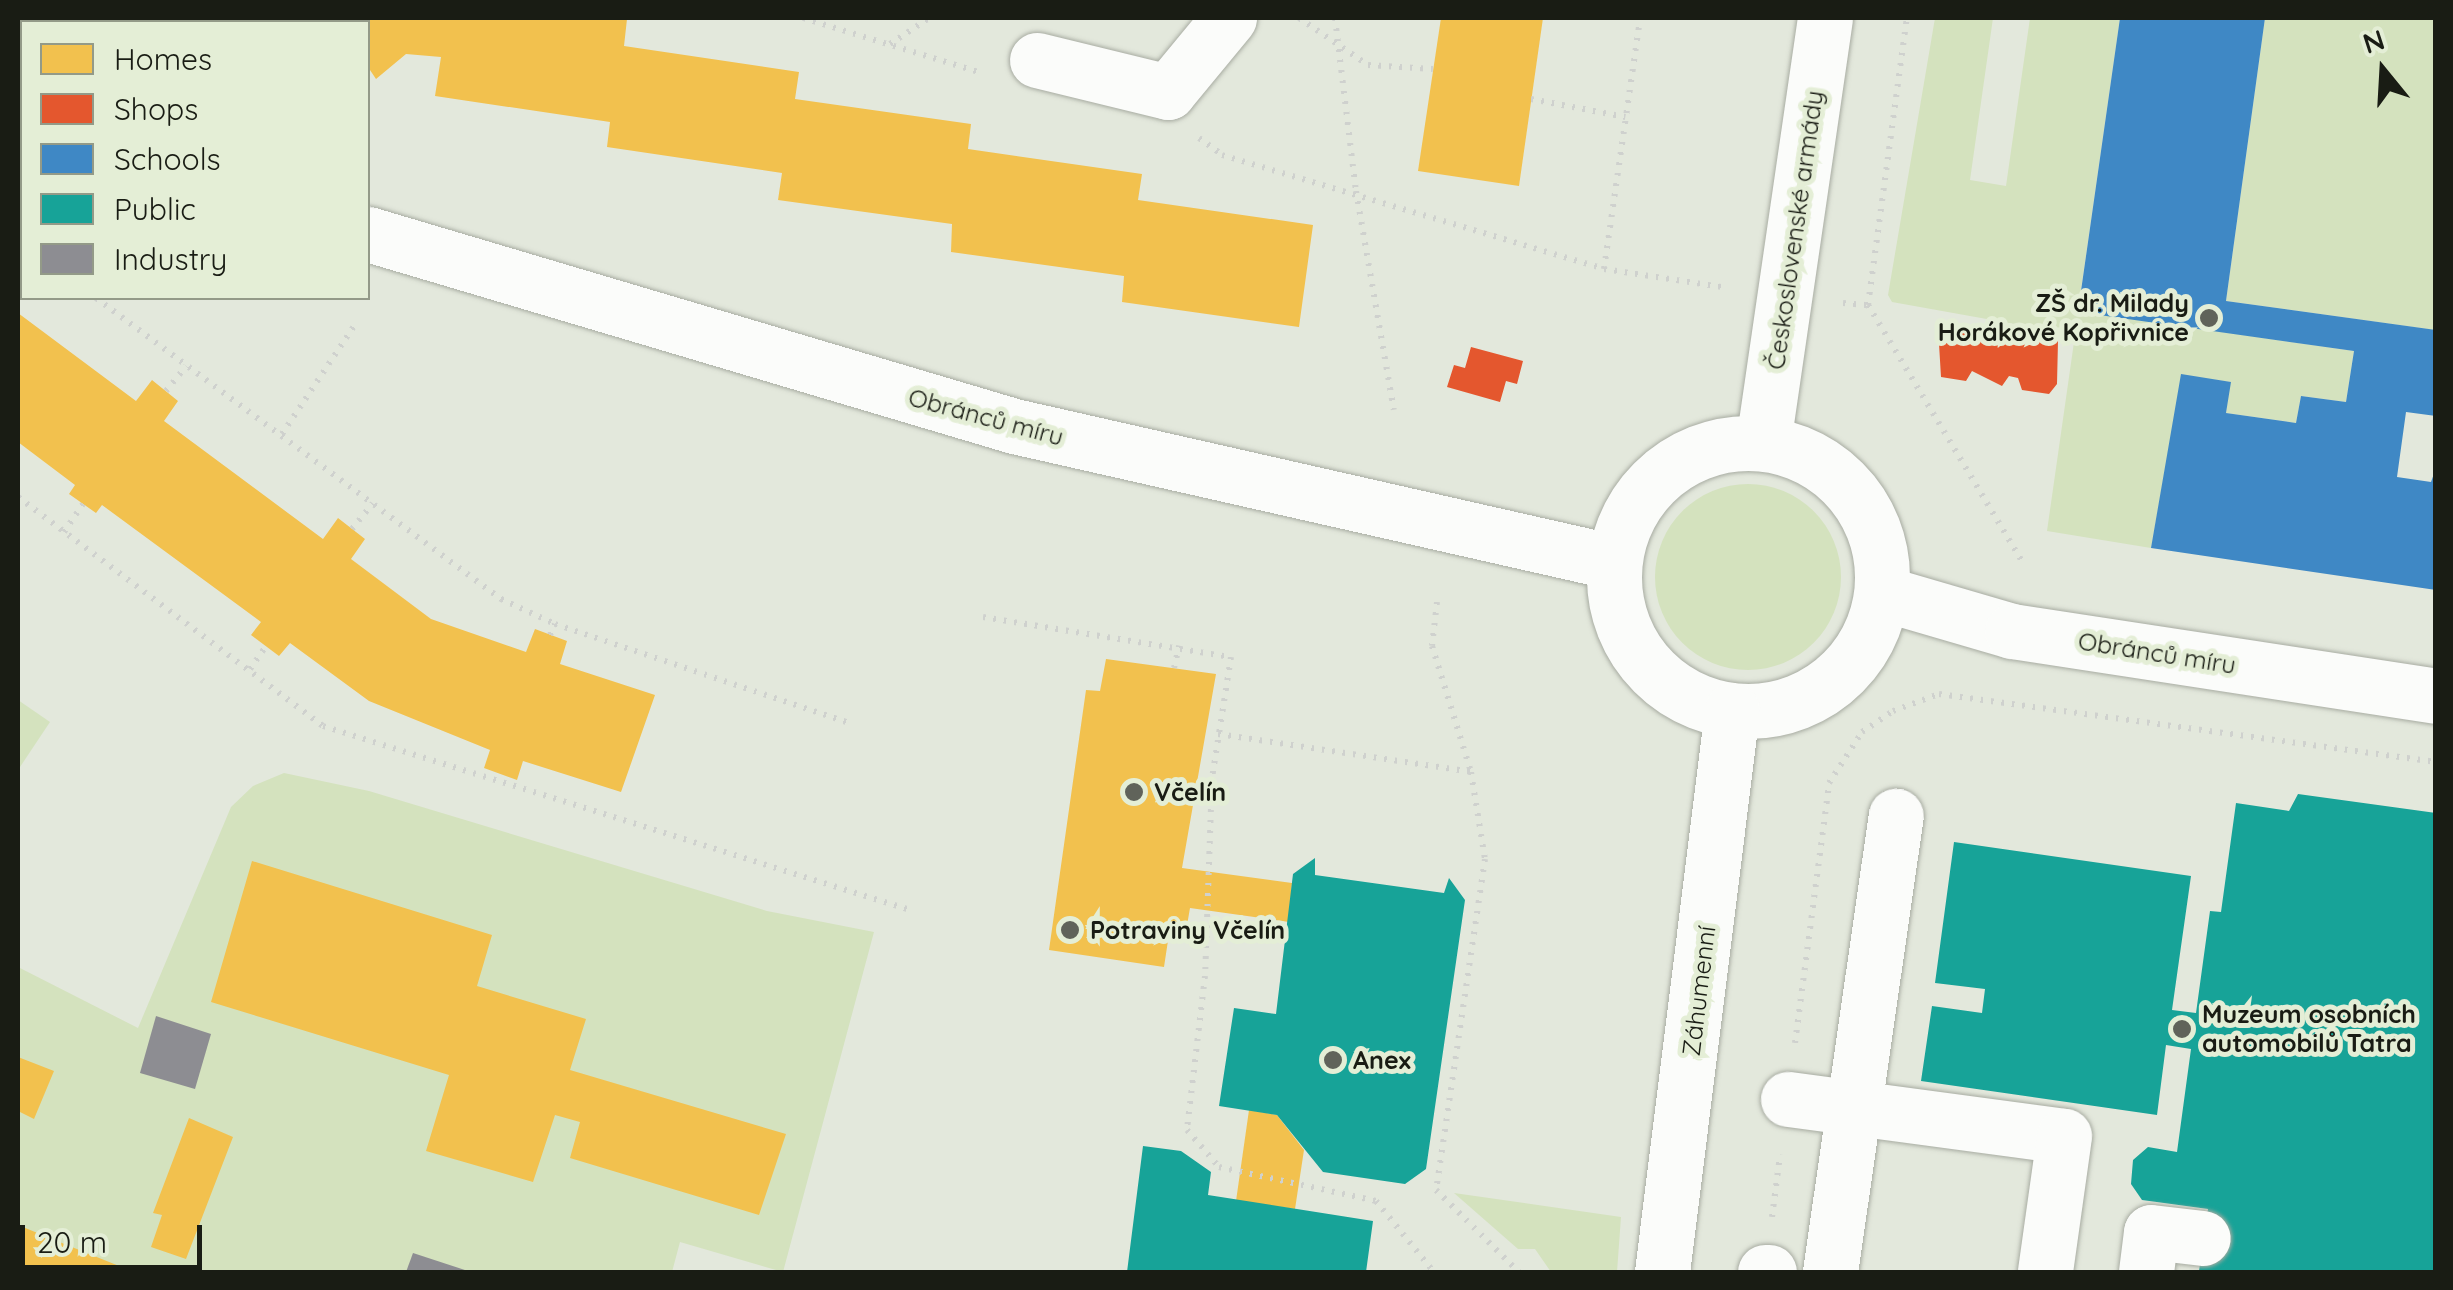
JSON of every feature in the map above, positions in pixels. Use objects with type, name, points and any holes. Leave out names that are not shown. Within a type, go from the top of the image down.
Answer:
[{"type":"main road","points":[[1037,60],[1168,92],[1229,18]]},
{"type":"main road","name":"Československé armády","points":[[1764,443],[1825,18]]},
{"type":"main road","name":"Obránců míru","points":[[370,235],[1014,426],[1614,562]]},
{"type":"main road","points":[[1764,443],[1814,460],[1854,494],[1878,540],[1882,592],[1865,642],[1832,682],[1785,706],[1732,710],[1682,694],[1642,660],[1618,614],[1614,562],[1631,512],[1664,471],[1712,448],[1764,443]]},
{"type":"main road","name":"Obránců míru","points":[[1882,592],[2012,631],[2436,696]]},
{"type":"main road","name":"Záhumenní","points":[[1662,1272],[1732,710]]},
{"type":"main road","points":[[1830,1272],[1896,816]]},
{"type":"main road","points":[[1788,1099],[2064,1136],[2045,1272]]},
{"type":"main road","points":[[2146,1272],[2151,1232],[2204,1238]]},
{"type":"path","points":[[890,44],[929,18]]},
{"type":"path","points":[[1300,18],[1368,65],[1433,69]]},
{"type":"path","points":[[1334,18],[1333,40],[1356,191],[1394,410]]},
{"type":"path","points":[[1604,270],[1640,18]]},
{"type":"path","points":[[1907,18],[1868,306],[2020,560]]},
{"type":"path","points":[[1531,99],[1625,117]]},
{"type":"path","points":[[1222,155],[1356,191],[1604,270],[1736,289]]},
{"type":"path","points":[[99,300],[501,599],[555,624],[854,724]]},
{"type":"path","points":[[1837,303],[1868,306]]},
{"type":"path","points":[[282,434],[356,323]]},
{"type":"path","points":[[166,391],[186,366]]},
{"type":"path","points":[[18,497],[323,726],[910,910]]},
{"type":"path","points":[[352,529],[373,503]]},
{"type":"path","points":[[64,532],[83,504]]},
{"type":"path","points":[[1437,602],[1432,646],[1470,772],[1484,860],[1436,1190],[1519,1272]]},
{"type":"path","points":[[984,617],[1231,656],[1218,734],[1205,976],[1187,1130],[1219,1168],[1376,1201],[1434,1272]]},
{"type":"path","points":[[550,635],[555,624]]},
{"type":"path","points":[[250,669],[266,646]]},
{"type":"path","points":[[1174,668],[1180,646]]},
{"type":"path","points":[[1767,1272],[1829,784],[1862,732],[1893,711],[1939,694],[2436,762]]},
{"type":"path","points":[[1218,734],[1470,772]]},
{"type":"green space","points":[[1935,18],[1993,18],[1970,180],[2006,186],[2030,18],[2120,18],[2078,311],[2354,351],[2346,402],[2301,396],[2296,423],[2226,413],[2230,382],[2182,375],[2151,548],[2047,531],[2075,335],[1892,302],[1888,295]]},
{"type":"green space","points":[[2265,18],[2435,18],[2435,330],[2226,301]]},
{"type":"green space","points":[[1748,484],[1784,491],[1814,511],[1834,541],[1841,577],[1834,613],[1814,643],[1784,663],[1748,670],[1712,663],[1682,643],[1662,613],[1655,577],[1662,541],[1682,511],[1712,491]]},
{"type":"green space","points":[[18,700],[50,722],[18,770]]},
{"type":"green space","points":[[284,773],[369,791],[767,911],[874,932],[783,1272],[680,1242],[672,1272],[18,1272],[18,967],[138,1028],[231,807],[253,786]]},
{"type":"green space","points":[[1454,1193],[1621,1217],[1617,1272],[1551,1272],[1535,1249],[1518,1249]]},
{"type":"building: Homes","points":[[331,18],[627,19],[624,46],[799,72],[795,99],[971,124],[968,149],[1142,174],[1138,200],[1313,225],[1299,327],[1122,302],[1124,276],[951,252],[952,224],[778,200],[782,173],[607,147],[610,122],[435,96],[441,57],[406,54],[376,79],[370,70],[370,20]]},
{"type":"building: Homes","points":[[1441,18],[1543,18],[1519,186],[1418,171]]},
{"type":"building: Homes","points":[[18,313],[136,401],[152,380],[178,401],[164,421],[323,539],[338,518],[365,539],[351,559],[431,619],[526,652],[535,629],[567,641],[560,664],[655,695],[621,792],[523,761],[517,780],[484,768],[490,750],[369,701],[290,643],[279,656],[251,635],[261,622],[102,505],[96,513],[69,494],[75,485],[18,442]]},
{"type":"building: Homes","name":"Včelín","points":[[1106,659],[1216,674],[1182,868],[1292,883],[1289,922],[1190,908],[1185,937],[1169,934],[1164,967],[1049,950],[1086,690],[1100,691]]},
{"type":"building: Homes","points":[[252,861],[492,935],[477,986],[586,1019],[570,1070],[786,1134],[759,1215],[570,1158],[580,1122],[555,1115],[533,1182],[426,1151],[449,1075],[211,1002]]},
{"type":"building: Homes","points":[[18,1057],[54,1071],[34,1119],[18,1111]]},
{"type":"building: Homes","points":[[1249,1110],[1277,1115],[1304,1150],[1295,1209],[1236,1201]]},
{"type":"building: Homes","points":[[189,1118],[233,1137],[186,1259],[151,1247],[162,1215],[153,1213]]},
{"type":"building: Homes","points":[[18,1225],[57,1241],[134,1272],[18,1272]]},
{"type":"building: Shops","points":[[1968,327],[1992,331],[1996,342],[2058,341],[2057,384],[2049,394],[2022,390],[2018,378],[2009,376],[2002,386],[1972,371],[1966,381],[1941,377],[1939,344]]},
{"type":"building: Shops","points":[[1471,347],[1523,361],[1517,384],[1506,381],[1500,402],[1447,387],[1454,365],[1465,368]]},
{"type":"building: Schools","points":[[2120,18],[2265,18],[2226,301],[2436,330],[2436,416],[2406,412],[2397,477],[2431,482],[2436,468],[2436,590],[2151,548],[2181,374],[2231,382],[2226,413],[2296,423],[2301,396],[2346,402],[2354,351],[2078,312]]},
{"type":"building: Public","name":"Muzeum osobních automobilů Tatra","points":[[2298,794],[2436,813],[2436,1272],[2199,1271],[2208,1209],[2142,1200],[2131,1184],[2133,1160],[2148,1147],[2177,1152],[2191,1049],[2166,1045],[2157,1115],[1921,1081],[1932,1006],[1982,1013],[1985,989],[1935,983],[1954,842],[2191,876],[2172,1010],[2196,1013],[2210,911],[2221,912],[2236,803],[2289,811]]},
{"type":"building: Public","name":"Anex","points":[[1315,858],[1315,875],[1444,893],[1449,878],[1465,900],[1426,1169],[1405,1184],[1323,1172],[1277,1115],[1219,1106],[1234,1008],[1276,1014],[1293,874]]},
{"type":"building: Public","points":[[1143,1146],[1181,1151],[1211,1172],[1208,1195],[1373,1221],[1366,1272],[1127,1272]]},
{"type":"building: Industry","points":[[156,1016],[211,1034],[195,1089],[140,1073]]},
{"type":"building: Industry","points":[[413,1253],[471,1272],[406,1272]]},
{"type":"place","name":"ZŠ dr. Milady Horákové Kopřivnice","points":[[2209,318]]},
{"type":"place","name":"Včelín","points":[[1134,792]]},
{"type":"place","name":"Potraviny Včelín","points":[[1070,930]]},
{"type":"place","name":"Muzeum osobních automobilů Tatra","points":[[2182,1029]]},
{"type":"place","name":"Anex","points":[[1333,1060]]}]
